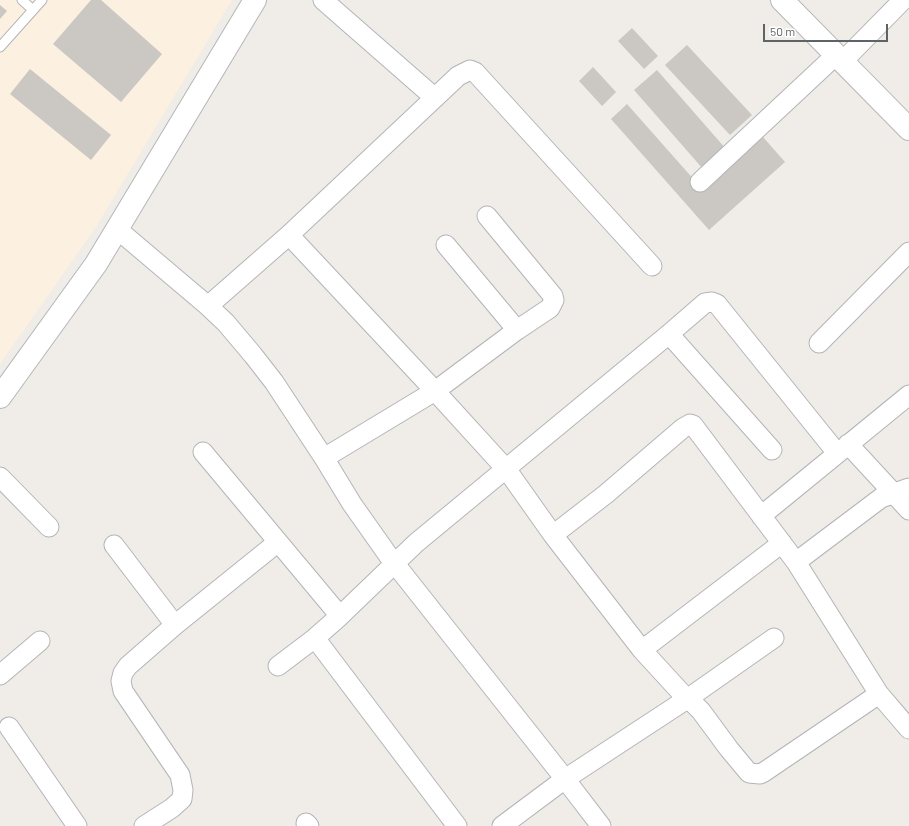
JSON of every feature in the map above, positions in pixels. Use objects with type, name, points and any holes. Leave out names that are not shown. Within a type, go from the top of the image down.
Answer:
[{"type":"street","points":[[0,397],[96,264],[255,0]]},
{"type":"street","points":[[323,0],[435,98]]},
{"type":"street","points":[[782,0],[909,129]]},
{"type":"street","points":[[700,182],[903,0]]},
{"type":"street","points":[[208,306],[289,235],[435,98],[464,72],[470,70],[476,72],[652,266]]},
{"type":"street","points":[[324,458],[435,391],[517,330],[550,308],[554,300],[553,296],[487,216]]},
{"type":"street","points":[[117,229],[226,323],[265,371],[324,458],[352,504],[394,563],[601,826]]},
{"type":"street","points":[[289,235],[507,470],[553,535],[642,650],[687,699],[700,710],[749,773],[760,774],[879,694]]},
{"type":"street","points":[[446,245],[517,330]]},
{"type":"street","points":[[819,343],[906,260]]},
{"type":"street","points":[[278,666],[315,638],[340,616],[416,543],[507,470],[705,303],[712,302],[717,304],[842,449],[902,490],[909,510]]},
{"type":"street","points":[[669,334],[772,450]]},
{"type":"street","points":[[761,516],[909,395]]},
{"type":"street","points":[[553,535],[606,494],[683,428],[690,424],[693,425],[796,562],[879,694],[909,729]]},
{"type":"street","points":[[203,452],[340,616]]},
{"type":"street","points":[[0,477],[49,527]]},
{"type":"street","points":[[796,562],[882,498],[902,490]]},
{"type":"street","points":[[144,826],[172,808],[182,799],[183,790],[180,775],[123,691],[121,681],[123,673],[128,666],[175,625],[278,542]]},
{"type":"street","points":[[642,650],[782,543]]},
{"type":"street","points":[[114,545],[175,625]]},
{"type":"street","points":[[315,638],[457,826]]},
{"type":"street","points":[[502,826],[565,779],[687,699],[774,638]]},
{"type":"street","points":[[0,675],[40,641]]},
{"type":"street","points":[[9,727],[77,826]]},
{"type":"lane","points":[[22,0],[33,10]]},
{"type":"lane","points":[[0,47],[42,0]]},
{"type":"shaded area","points":[[0,0],[232,0],[96,227],[0,364]]},
{"type":"building","points":[[91,0],[101,0],[162,54],[121,102],[53,44]]},
{"type":"building","points":[[0,5],[7,11],[0,19]]},
{"type":"building","points":[[632,28],[658,56],[644,69],[618,41]]},
{"type":"building","points":[[687,45],[752,115],[730,135],[665,65]]},
{"type":"building","points":[[593,67],[616,92],[602,106],[579,81]]},
{"type":"building","points":[[30,69],[111,135],[91,160],[10,94]]},
{"type":"building","points":[[657,70],[726,149],[703,169],[634,90]]},
{"type":"building","points":[[627,104],[704,191],[763,137],[785,162],[709,230],[611,119]]}]
